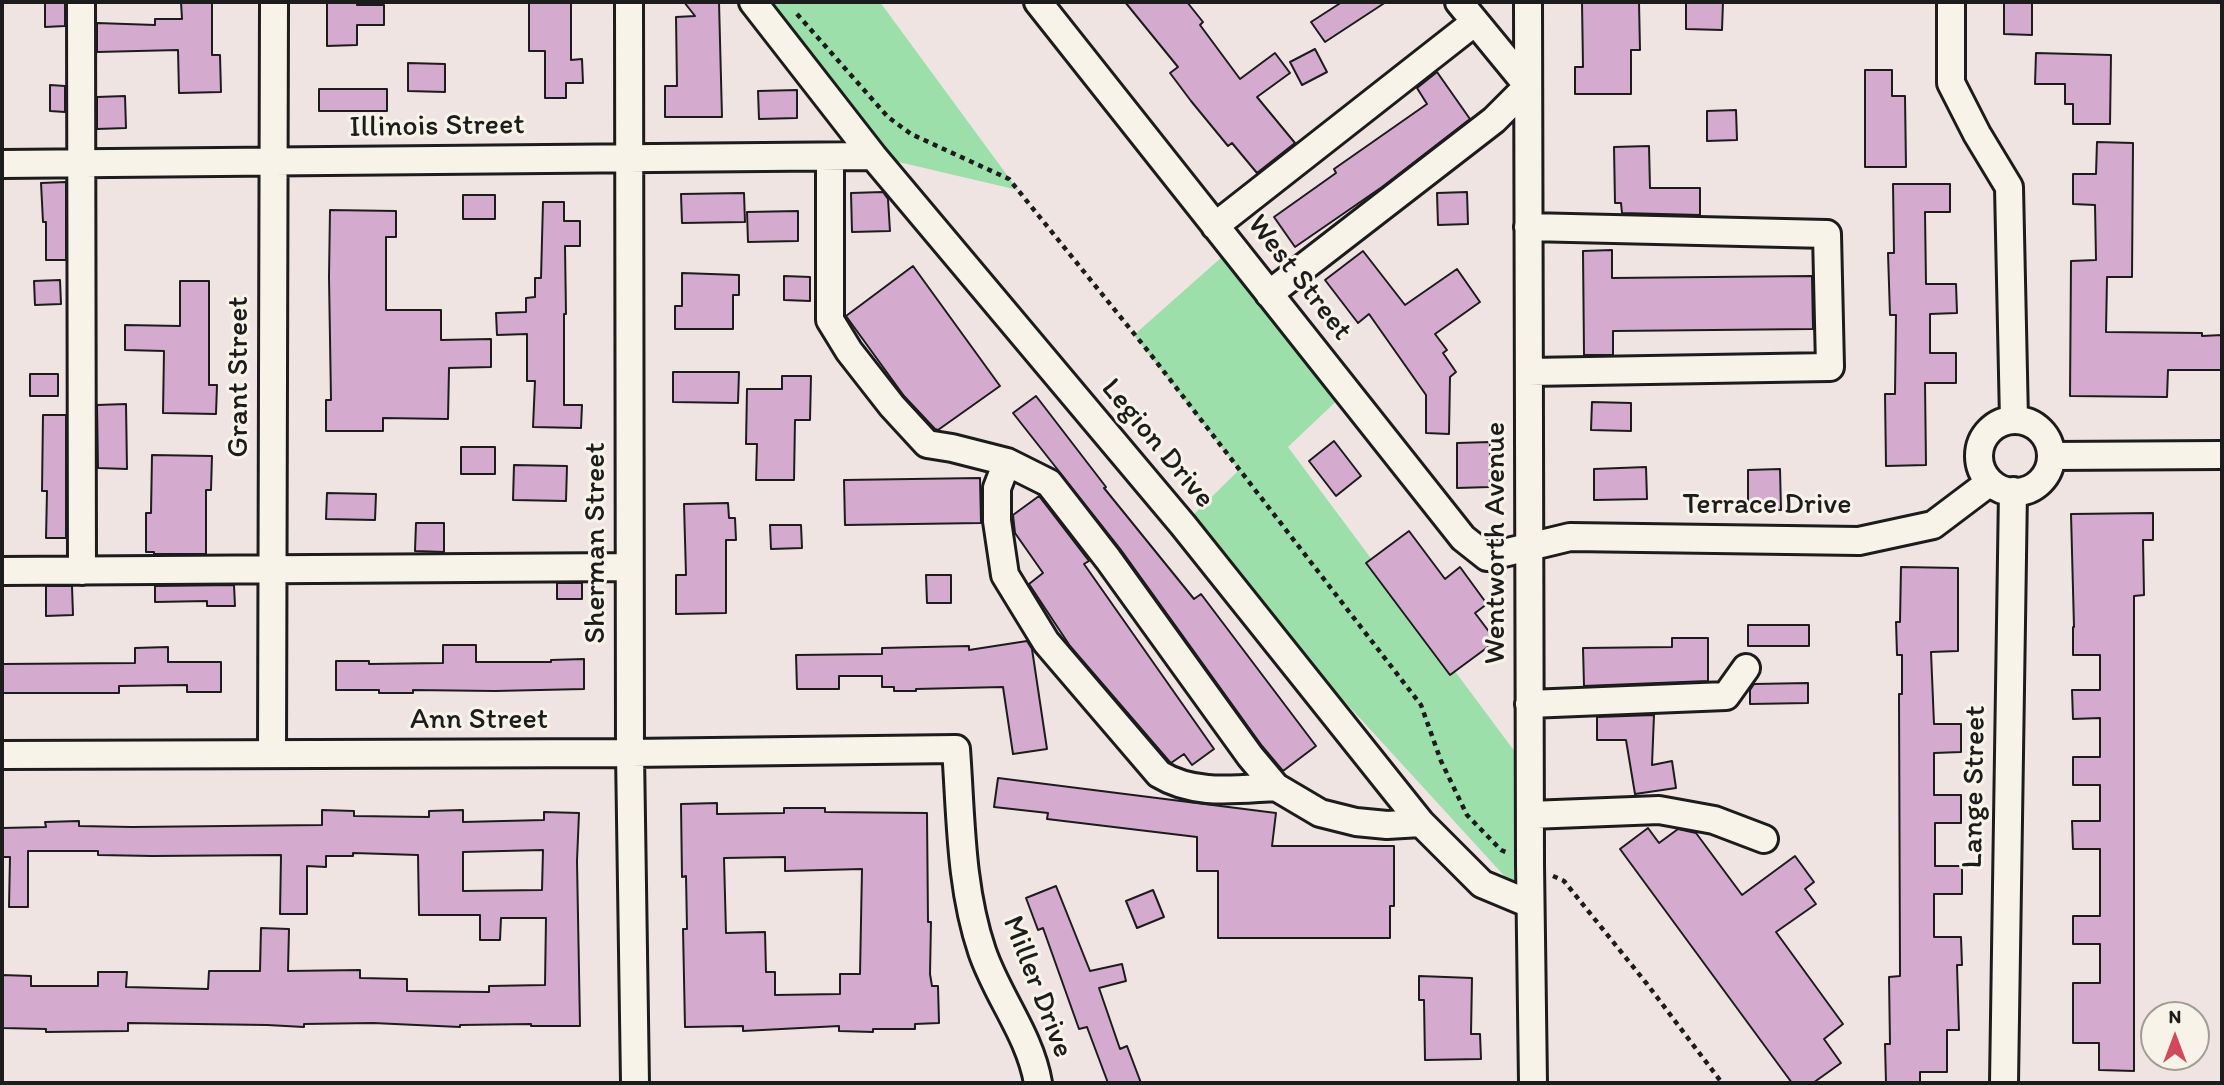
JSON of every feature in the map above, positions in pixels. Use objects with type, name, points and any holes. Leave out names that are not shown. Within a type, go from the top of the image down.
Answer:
[{"type":"street","points":[[80,2],[82,571]]},
{"type":"street","name":"Grant Street","points":[[272,753],[274,2]]},
{"type":"street","name":"Sherman Street","points":[[629,2],[630,753],[635,1083]]},
{"type":"street","name":"Legion Drive","points":[[753,2],[873,156],[1183,525],[1421,822],[1482,884],[1530,904]]},
{"type":"street","name":"West Street","points":[[1038,2],[1463,538],[1487,557],[1529,547]]},
{"type":"street","points":[[1269,294],[1494,120],[1528,86],[1459,2]]},
{"type":"street","name":"Wentworth Avenue","points":[[1528,2],[1529,704],[1533,1083]]},
{"type":"street","points":[[1951,2],[1951,83],[1977,134],[2009,187],[2014,420]]},
{"type":"street","points":[[1215,226],[1475,22]]},
{"type":"street","name":"Illinois Street","points":[[2,164],[873,156]]},
{"type":"street","points":[[830,157],[830,320],[849,351],[892,406],[927,444],[1007,462],[1049,483],[1276,787],[1320,813],[1356,822],[1387,825],[1421,822]]},
{"type":"street","points":[[1528,227],[1827,234],[1830,367],[1529,372]]},
{"type":"street","points":[[2025,421],[2044,434],[2051,456],[2044,477],[2025,490],[2001,487],[1983,472],[1979,461],[1979,448],[1992,428],[2003,422],[2025,421]]},
{"type":"street","points":[[2051,456],[2222,455]]},
{"type":"street","points":[[1007,462],[997,488],[997,521],[1005,575],[1046,642],[1159,774],[1175,784],[1205,790],[1276,787]]},
{"type":"street","name":"Terrace Drive","points":[[1529,547],[1570,537],[1859,541],[1933,524],[2001,487]]},
{"type":"street","name":"Lange Street","points":[[2001,487],[2004,1083]]},
{"type":"street","points":[[2,571],[629,568]]},
{"type":"street","points":[[1529,704],[1726,696],[1746,668]]},
{"type":"street","name":"Ann Street","points":[[2,755],[956,749]]},
{"type":"street","name":"Miller Drive","points":[[956,749],[966,889],[982,951],[1034,1061],[1038,1083]]},
{"type":"street","points":[[1530,815],[1659,810],[1714,820],[1764,839]]},
{"type":"path","points":[[794,11],[888,117],[911,134],[1009,179],[1148,351],[1421,705],[1441,761],[1466,815],[1501,850]]},
{"type":"path","points":[[1564,881],[1722,1083]]},
{"type":"green space","points":[[753,2],[880,2],[1018,190],[873,156]]},
{"type":"green space","points":[[1232,248],[1346,392],[1288,447],[1530,772],[1530,904],[1183,525],[1239,470],[1134,335]]},
{"type":"building","points":[[45,2],[65,2],[65,26],[45,27]]},
{"type":"building","points":[[181,2],[212,2],[212,55],[220,55],[221,92],[179,93],[178,50],[97,52],[97,23],[155,25],[155,19],[182,19]]},
{"type":"building","points":[[327,2],[384,5],[384,25],[357,25],[357,45],[327,46]]},
{"type":"building","points":[[529,2],[571,2],[571,60],[582,59],[583,83],[566,83],[566,98],[545,98],[545,51],[529,51]]},
{"type":"building","points":[[684,2],[719,2],[722,117],[665,117],[665,86],[677,86],[676,17],[695,16]]},
{"type":"building","points":[[1125,2],[1187,2],[1203,22],[1200,25],[1240,79],[1275,53],[1290,73],[1257,97],[1295,143],[1257,173],[1232,143],[1228,146],[1191,101],[1170,73],[1178,67]]},
{"type":"building","points":[[1342,2],[1386,2],[1325,42],[1311,22]]},
{"type":"building","points":[[1582,2],[1639,2],[1640,50],[1631,50],[1631,94],[1575,94],[1575,67],[1583,67]]},
{"type":"building","points":[[1686,2],[1723,2],[1722,30],[1686,29]]},
{"type":"building","points":[[2004,3],[2032,3],[2032,35],[2004,34]]},
{"type":"building","points":[[1315,49],[1327,72],[1302,85],[1290,62]]},
{"type":"building","points":[[2036,53],[2111,55],[2110,124],[2073,124],[2073,104],[2065,104],[2065,84],[2035,84]]},
{"type":"building","points":[[408,63],[445,64],[445,92],[408,91]]},
{"type":"building","points":[[1865,70],[1892,70],[1892,96],[1905,96],[1906,167],[1865,167]]},
{"type":"building","points":[[1437,72],[1470,119],[1382,187],[1295,247],[1274,217],[1336,173],[1334,169],[1427,104],[1417,88]]},
{"type":"building","points":[[50,85],[65,86],[65,112],[50,111]]},
{"type":"building","points":[[319,89],[387,89],[387,111],[319,111]]},
{"type":"building","points":[[797,90],[797,118],[759,119],[758,91]]},
{"type":"building","points":[[125,96],[126,128],[97,129],[97,97]]},
{"type":"building","points":[[1736,110],[1737,140],[1707,141],[1707,111]]},
{"type":"building","points":[[2097,142],[2133,143],[2132,277],[2107,277],[2106,332],[2222,335],[2222,370],[2168,370],[2167,397],[2070,396],[2071,261],[2096,260],[2095,205],[2073,204],[2073,174],[2096,174]]},
{"type":"building","points":[[1649,146],[1650,188],[1700,188],[1700,215],[1622,213],[1621,203],[1615,203],[1614,147]]},
{"type":"building","points":[[66,182],[66,260],[46,260],[46,222],[43,222],[41,183]]},
{"type":"building","points":[[1893,184],[1950,184],[1950,212],[1925,212],[1926,284],[1956,284],[1957,313],[1930,314],[1930,353],[1956,353],[1956,383],[1925,383],[1926,465],[1886,466],[1885,394],[1895,394],[1896,315],[1890,315],[1888,253],[1894,253]]},
{"type":"building","points":[[883,192],[888,199],[890,231],[852,232],[851,193]]},
{"type":"building","points":[[1467,192],[1468,224],[1438,225],[1437,193]]},
{"type":"building","points":[[744,193],[745,222],[682,223],[681,194]]},
{"type":"building","points":[[463,195],[495,195],[495,219],[463,219]]},
{"type":"building","points":[[543,202],[564,202],[564,221],[580,221],[580,246],[565,246],[564,405],[582,405],[581,428],[533,427],[535,381],[527,381],[527,334],[497,335],[496,313],[526,312],[526,298],[535,297],[535,278],[541,278]]},
{"type":"building","points":[[330,210],[396,211],[396,237],[386,237],[386,310],[441,310],[441,340],[491,339],[491,367],[449,368],[448,419],[383,418],[383,431],[326,431],[326,400],[331,400]]},
{"type":"building","points":[[798,211],[798,241],[748,242],[747,212]]},
{"type":"building","points":[[1612,250],[1612,278],[1812,276],[1813,329],[1613,331],[1613,355],[1584,355],[1583,251]]},
{"type":"building","points":[[1363,251],[1405,305],[1457,269],[1480,302],[1435,334],[1447,350],[1443,353],[1456,372],[1450,377],[1449,434],[1426,433],[1426,395],[1369,314],[1358,323],[1325,280]]},
{"type":"building","points":[[913,266],[1000,386],[938,430],[904,396],[846,316]]},
{"type":"building","points":[[682,273],[739,275],[739,295],[733,295],[733,329],[675,329],[675,306],[682,306]]},
{"type":"building","points":[[784,276],[810,277],[810,301],[784,300]]},
{"type":"building","points":[[60,280],[61,304],[35,305],[34,281]]},
{"type":"building","points":[[180,281],[209,281],[209,385],[217,385],[216,414],[163,413],[164,351],[125,350],[125,325],[180,326]]},
{"type":"building","points":[[673,372],[739,372],[738,403],[673,402]]},
{"type":"building","points":[[30,374],[58,374],[58,396],[30,396]]},
{"type":"building","points":[[782,376],[811,376],[810,420],[795,420],[794,480],[756,480],[757,444],[746,444],[747,389],[782,389]]},
{"type":"building","points":[[1036,396],[1106,487],[1104,488],[1194,599],[1201,594],[1316,746],[1283,771],[1262,746],[1121,550],[1013,413]]},
{"type":"building","points":[[1592,402],[1631,403],[1631,431],[1591,430]]},
{"type":"building","points":[[126,404],[127,469],[98,468],[97,405]]},
{"type":"building","points":[[43,415],[66,415],[66,538],[46,538],[47,491],[42,491]]},
{"type":"building","points":[[1334,441],[1361,476],[1336,496],[1309,461]]},
{"type":"building","points":[[1490,442],[1490,487],[1457,488],[1457,443]]},
{"type":"building","points":[[461,447],[495,447],[495,474],[461,474]]},
{"type":"building","points":[[152,455],[212,456],[211,490],[206,490],[206,554],[146,552],[146,513],[151,513]]},
{"type":"building","points":[[514,465],[567,466],[566,501],[513,500]]},
{"type":"building","points":[[1646,467],[1647,499],[1594,500],[1594,469]]},
{"type":"building","points":[[1780,469],[1781,510],[1748,510],[1748,470]]},
{"type":"building","points":[[980,478],[981,523],[845,525],[844,480]]},
{"type":"building","points":[[327,493],[376,494],[375,520],[326,519]]},
{"type":"building","points":[[1039,496],[1089,561],[1084,564],[1214,749],[1192,765],[1184,754],[1171,763],[1169,761],[1070,646],[1029,584],[1043,573],[1015,533],[1013,515]]},
{"type":"building","points":[[728,503],[729,518],[735,518],[736,540],[726,540],[726,613],[676,614],[676,575],[686,575],[684,504]]},
{"type":"building","points":[[2153,513],[2153,540],[2143,540],[2144,595],[2134,596],[2134,1071],[2099,1070],[2099,1043],[2073,1043],[2073,983],[2100,983],[2100,944],[2073,944],[2073,916],[2100,916],[2100,849],[2073,849],[2072,821],[2100,821],[2100,785],[2073,785],[2073,757],[2100,757],[2100,718],[2073,719],[2072,690],[2100,690],[2100,655],[2073,655],[2071,514]]},
{"type":"building","points":[[416,523],[444,523],[444,552],[415,551]]},
{"type":"building","points":[[770,525],[801,525],[802,548],[771,549]]},
{"type":"building","points":[[1409,531],[1445,579],[1460,567],[1487,604],[1475,613],[1496,641],[1450,675],[1366,563]]},
{"type":"building","points":[[1901,567],[1958,568],[1958,651],[1931,652],[1934,724],[1961,724],[1961,752],[1934,753],[1934,795],[1961,795],[1961,823],[1935,823],[1935,866],[1962,866],[1962,894],[1934,894],[1934,937],[1961,937],[1962,965],[1957,965],[1959,1030],[1947,1030],[1947,1072],[1920,1072],[1920,1083],[1886,1083],[1885,1044],[1890,1044],[1889,977],[1900,976],[1899,694],[1902,694],[1902,655],[1897,655],[1896,622],[1900,622]]},
{"type":"building","points":[[926,575],[951,575],[951,603],[927,603]]},
{"type":"building","points":[[557,583],[582,583],[582,599],[557,599]]},
{"type":"building","points":[[234,585],[235,606],[207,606],[207,601],[155,602],[155,586]]},
{"type":"building","points":[[46,586],[72,586],[73,615],[46,616]]},
{"type":"building","points":[[1748,625],[1809,625],[1809,646],[1748,646]]},
{"type":"building","points":[[1672,638],[1708,638],[1708,681],[1584,686],[1583,648],[1672,647]]},
{"type":"building","points":[[1027,641],[1032,649],[1047,749],[1013,754],[1003,687],[894,691],[894,687],[882,687],[882,676],[839,676],[839,689],[797,689],[796,655],[882,654],[882,648],[969,646],[969,650]]},
{"type":"building","points":[[443,645],[476,645],[476,662],[584,659],[584,689],[413,690],[413,693],[336,690],[336,661],[369,661],[369,664],[443,663]]},
{"type":"building","points":[[168,647],[168,662],[221,662],[221,692],[187,692],[187,685],[119,686],[119,693],[2,693],[2,664],[135,663],[135,648]]},
{"type":"building","points":[[1808,683],[1808,703],[1750,704],[1750,690],[1754,684]]},
{"type":"building","points":[[1654,715],[1652,765],[1672,761],[1676,788],[1635,794],[1626,740],[1597,740],[1597,717]]},
{"type":"building","points":[[998,778],[1276,813],[1272,846],[1394,846],[1394,906],[1390,906],[1390,938],[1218,938],[1218,871],[1197,871],[1197,837],[1047,819],[1048,813],[994,807]]},
{"type":"building","points":[[717,803],[717,814],[784,813],[784,808],[825,808],[825,812],[927,813],[930,974],[932,986],[938,986],[939,1023],[915,1024],[915,1029],[873,1029],[873,1032],[839,1031],[839,1026],[743,1031],[743,1026],[685,1027],[683,929],[687,929],[686,876],[682,877],[681,804]],"holes":[[[785,857],[785,871],[862,869],[860,974],[840,974],[840,994],[775,995],[775,972],[766,972],[765,932],[726,933],[724,858]]]},
{"type":"building","points":[[322,810],[354,811],[354,816],[429,817],[429,811],[463,810],[463,822],[544,820],[544,812],[579,813],[577,861],[580,1026],[531,1024],[460,1027],[373,1023],[304,1024],[304,1027],[128,1023],[128,1031],[46,1032],[46,1029],[2,1028],[2,975],[31,976],[31,986],[98,986],[98,972],[127,972],[126,987],[208,989],[209,971],[260,971],[261,928],[289,929],[288,971],[360,970],[360,978],[407,979],[407,991],[489,992],[489,986],[545,985],[546,918],[501,918],[500,940],[480,940],[480,915],[419,915],[418,855],[353,853],[353,856],[326,856],[326,867],[307,866],[307,914],[280,914],[281,855],[152,856],[98,855],[98,851],[28,851],[28,907],[9,907],[10,857],[2,857],[2,828],[46,827],[45,822],[79,821],[79,826],[132,827],[322,825]],"holes":[[[543,850],[542,890],[463,891],[463,852]]]},
{"type":"building","points":[[1648,828],[1659,843],[1678,829],[1696,833],[1742,895],[1795,856],[1814,882],[1805,889],[1816,904],[1776,932],[1843,1024],[1824,1039],[1841,1063],[1813,1083],[1792,1083],[1620,849]]},
{"type":"building","points":[[1056,886],[1090,971],[1122,964],[1126,981],[1099,988],[1120,1049],[1127,1046],[1141,1083],[1108,1083],[1087,1027],[1079,1029],[1043,928],[1038,930],[1026,898]]},
{"type":"building","points":[[1153,890],[1164,917],[1137,928],[1126,901]]},
{"type":"building","points":[[1419,976],[1472,978],[1471,1034],[1480,1034],[1481,1059],[1425,1060],[1424,1000],[1419,1000]]}]
